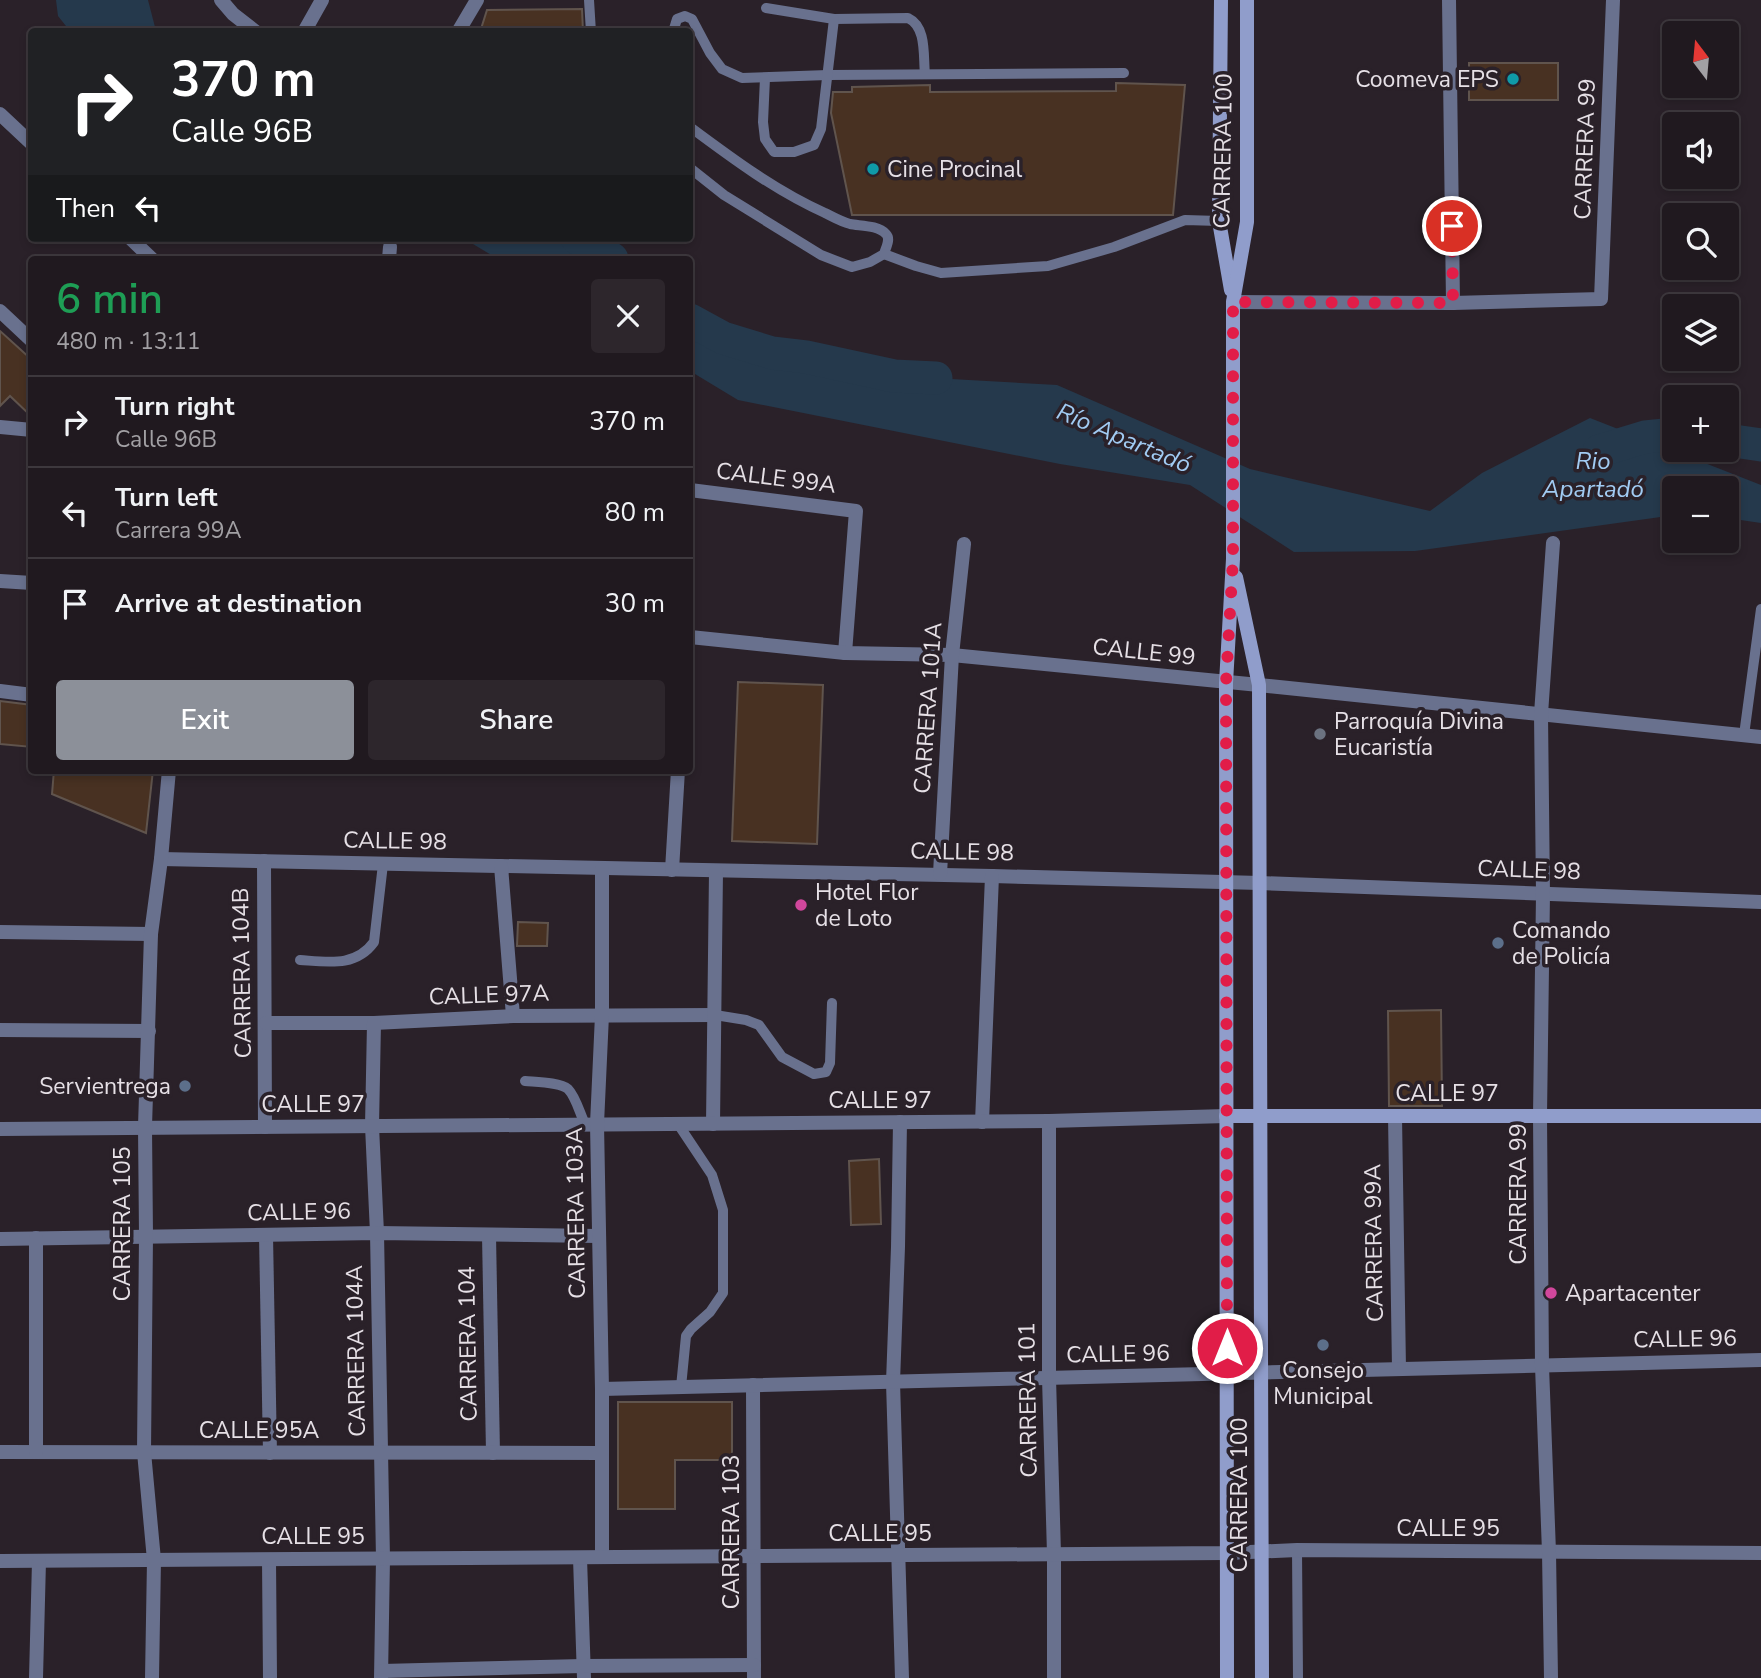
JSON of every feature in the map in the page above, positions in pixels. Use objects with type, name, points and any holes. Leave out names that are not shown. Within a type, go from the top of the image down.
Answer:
[{"type":"main road","name":"CARRERA 100","points":[[1222,0],[1219,221],[1233,302],[1233,559],[1226,683],[1227,1678]]},
{"type":"main road","name":"CARRERA 100","points":[[1233,302],[1247,222],[1247,0]]},
{"type":"main road","name":"CARRERA 100","points":[[1233,559],[1259,685],[1262,1678]]},
{"type":"main road","name":"CALLE 97","points":[[1226,1116],[1761,1116]]},
{"type":"street","points":[[221,0],[251,28]]},
{"type":"street","points":[[306,28],[322,0]]},
{"type":"street","points":[[460,28],[477,0]]},
{"type":"street","points":[[1233,302],[1453,303],[1449,0]]},
{"type":"street","name":"CARRERA 99","points":[[1453,303],[1601,299],[1613,0]]},
{"type":"street","points":[[0,114],[28,140]]},
{"type":"street","points":[[134,242],[149,256]]},
{"type":"street","points":[[0,311],[28,337]]},
{"type":"street","points":[[0,428],[28,430]]},
{"type":"street","name":"CALLE 99A","points":[[693,490],[856,511],[845,653]]},
{"type":"street","name":"CARRERA 99","points":[[1551,1678],[1542,1366],[1540,1116],[1543,894],[1541,714],[1553,543]]},
{"type":"street","name":"CARRERA 101A","points":[[940,874],[952,655],[964,544]]},
{"type":"street","points":[[0,581],[28,583]]},
{"type":"street","name":"CALLE 99","points":[[693,637],[845,653],[952,655],[1761,737]]},
{"type":"street","points":[[0,691],[28,694]]},
{"type":"street","name":"CARRERA 105","points":[[152,1678],[154,1560],[144,1452],[145,1128],[151,934],[169,774]]},
{"type":"street","points":[[672,870],[678,774]]},
{"type":"street","name":"CALLE 98","points":[[161,859],[940,874],[1761,902]]},
{"type":"street","name":"CARRERA 104B","points":[[264,861],[265,1127]]},
{"type":"street","points":[[501,866],[513,1016]]},
{"type":"street","name":"CARRERA 103A","points":[[602,869],[602,1015],[591,1124],[603,1389],[602,1557]]},
{"type":"street","points":[[712,1124],[716,871]]},
{"type":"street","points":[[982,1122],[992,876]]},
{"type":"street","points":[[0,932],[151,934]]},
{"type":"street","name":"CALLE 97A","points":[[266,1023],[374,1023],[513,1016],[715,1015]]},
{"type":"street","name":"CARRERA 104A","points":[[374,1023],[372,1126],[377,1233],[383,1559],[382,1675]]},
{"type":"street","points":[[0,1030],[149,1031]]},
{"type":"street","name":"CALLE 97","points":[[0,1129],[982,1122],[1226,1116]]},
{"type":"street","name":"CARRERA 99A","points":[[1395,1116],[1399,1369]]},
{"type":"street","name":"CARRERA 101","points":[[1048,1121],[1054,1678]]},
{"type":"street","points":[[900,1122],[893,1382],[902,1678]]},
{"type":"street","name":"CALLE 96","points":[[0,1239],[377,1233],[598,1236]]},
{"type":"street","points":[[266,1235],[271,1452]]},
{"type":"street","name":"CARRERA 104","points":[[489,1235],[493,1453]]},
{"type":"street","points":[[36,1238],[36,1452]]},
{"type":"street","name":"CALLE 96","points":[[603,1389],[1761,1360]]},
{"type":"street","name":"CARRERA 103","points":[[753,1385],[754,1672]]},
{"type":"street","name":"CALLE 95A","points":[[0,1452],[602,1453]]},
{"type":"street","name":"CALLE 95","points":[[0,1562],[1227,1553],[1297,1550],[1761,1553]]},
{"type":"street","points":[[580,1558],[584,1672]]},
{"type":"street","points":[[270,1560],[270,1678]]},
{"type":"street","points":[[36,1678],[39,1561]]},
{"type":"street","points":[[382,1675],[754,1672]]},
{"type":"lane","points":[[589,0],[591,28]]},
{"type":"lane","points":[[766,8],[834,19],[908,18],[916,22],[921,31],[925,74]]},
{"type":"lane","points":[[674,28],[677,19],[685,16],[692,19],[722,69],[742,78],[1124,74]]},
{"type":"lane","points":[[765,78],[762,122],[765,139],[774,152],[794,152],[814,145],[821,129],[834,19]]},
{"type":"lane","points":[[693,129],[734,160],[798,201],[847,223],[885,233],[888,242],[884,254],[870,262],[852,267],[821,255],[724,195],[693,170]]},
{"type":"lane","points":[[884,254],[941,273],[1048,266],[1114,247],[1185,220],[1219,221]]},
{"type":"lane","points":[[1744,735],[1761,609]]},
{"type":"lane","points":[[300,960],[335,962],[367,952],[374,942],[383,864]]},
{"type":"lane","points":[[715,1015],[759,1025],[782,1057],[814,1074],[826,1072],[830,1063],[832,1003]]},
{"type":"lane","points":[[525,1081],[561,1085],[566,1088],[591,1124]]},
{"type":"lane","points":[[678,1124],[712,1175],[723,1210],[723,1293],[710,1312],[686,1336],[681,1387]]},
{"type":"lane","points":[[1297,1550],[1298,1678]]},
{"type":"water","points":[[56,0],[148,0],[155,28],[68,28],[58,16]]},
{"type":"water","points":[[470,242],[576,242],[603,256],[493,256]]},
{"type":"water","name":"Rio Apartadó","points":[[693,310],[716,324],[818,373],[1057,385],[1250,469],[1430,511],[1482,473],[1590,418],[1662,446],[1662,462],[1702,462],[1738,476],[1662,476],[1662,517],[1415,551],[1294,552],[1190,485],[1060,464],[738,400],[693,373]]},
{"type":"water","name":"Rio Apartadó","points":[[1739,476],[1761,485],[1761,523],[1739,520]]},
{"type":"building","points":[[582,9],[583,28],[481,28],[487,10]]},
{"type":"building","name":"Coomeva EPS","points":[[1469,63],[1558,63],[1558,100],[1469,100]]},
{"type":"building","points":[[1116,83],[1185,85],[1173,215],[852,215],[831,113],[833,92],[852,92],[852,87],[930,85],[930,92],[1116,91]]},
{"type":"building","points":[[0,331],[28,356],[28,413],[10,396],[0,406]]},
{"type":"building","points":[[738,682],[823,685],[817,844],[732,841]]},
{"type":"building","points":[[0,701],[28,704],[28,747],[0,744]]},
{"type":"building","points":[[54,774],[153,774],[146,833],[52,794]]},
{"type":"building","points":[[518,922],[548,923],[547,946],[517,946]]},
{"type":"building","points":[[1441,1010],[1442,1106],[1389,1106],[1388,1011]]},
{"type":"building","points":[[879,1159],[881,1224],[851,1225],[849,1161]]},
{"type":"building","points":[[618,1402],[732,1402],[732,1460],[675,1460],[675,1509],[618,1509]]},
{"type":"waterway","name":"Río Apartadó","points":[[584,242],[607,256]]},
{"type":"waterway","name":"Río Apartadó","points":[[693,322],[723,338],[772,353],[806,357],[894,376],[936,378]]},
{"type":"waterway","name":"Río Apartadó","points":[[1599,451],[1645,437],[1662,435]]},
{"type":"waterway","name":"Río Apartadó","points":[[1739,442],[1761,445]]},
{"type":"place","name":"Coomeva EPS","points":[[1513,79]]},
{"type":"place","name":"Cine Procinal","points":[[873,169]]},
{"type":"place","name":"Parroquía Divina Eucaristía","points":[[1320,734]]},
{"type":"place","name":"Hotel Flor de Loto","points":[[801,905]]},
{"type":"place","name":"Comando de Policía","points":[[1498,943]]},
{"type":"place","name":"Servientrega","points":[[185,1086]]},
{"type":"place","name":"Apartacenter","points":[[1551,1293]]},
{"type":"place","name":"Consejo Municipal","points":[[1323,1345]]},
{"type":"route","points":[[1227,1348],[1226,683],[1233,559],[1233,302],[1453,303],[1452,226]]}]
